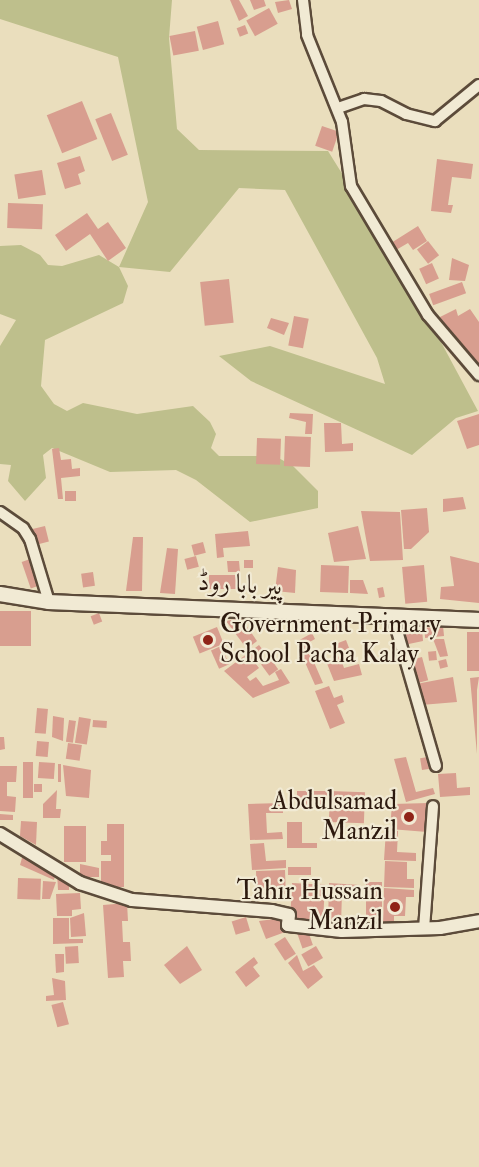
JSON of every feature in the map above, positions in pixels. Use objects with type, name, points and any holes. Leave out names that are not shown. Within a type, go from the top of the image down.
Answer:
[{"type":"main road","name":"پیر بابا روڈ","points":[[0,594],[49,602],[479,620]]},
{"type":"street","points":[[303,0],[307,35],[338,108],[351,186],[428,315],[479,375]]},
{"type":"street","points":[[338,108],[364,99],[381,101],[406,114],[435,121],[479,86]]},
{"type":"street","points":[[0,512],[23,528],[30,539],[49,602]]},
{"type":"street","points":[[393,617],[436,765]]},
{"type":"street","points":[[424,929],[433,806]]},
{"type":"street","points":[[0,834],[80,883],[130,900],[272,911],[289,915],[288,925],[342,931],[424,929],[479,921]]},
{"type":"green space","points":[[0,0],[172,0],[169,38],[177,129],[199,150],[328,151],[405,275],[478,411],[456,418],[412,455],[251,381],[219,356],[270,346],[385,384],[377,358],[285,190],[239,188],[170,272],[119,267],[148,202],[118,57],[0,19]]},
{"type":"green space","points":[[21,245],[40,255],[48,265],[62,266],[99,255],[119,267],[128,286],[123,303],[45,340],[41,386],[54,404],[67,411],[83,403],[137,414],[193,406],[210,422],[216,434],[211,448],[219,456],[275,456],[293,466],[318,491],[318,508],[250,522],[196,480],[176,470],[110,472],[52,448],[43,455],[46,478],[25,501],[8,481],[11,465],[0,464],[0,346],[16,320],[0,314],[0,246]]},
{"type":"building","points":[[230,0],[239,0],[248,16],[239,21]]},
{"type":"building","points":[[250,0],[264,0],[266,6],[254,10]]},
{"type":"building","points":[[289,0],[292,9],[278,13],[275,2]]},
{"type":"building","points":[[269,8],[278,24],[255,36],[246,21]]},
{"type":"building","points":[[218,21],[224,44],[203,50],[197,27]]},
{"type":"building","points":[[245,25],[248,33],[240,37],[237,28]]},
{"type":"building","points":[[195,31],[199,51],[173,56],[169,36]]},
{"type":"building","points":[[82,101],[97,139],[62,153],[47,115]]},
{"type":"building","points":[[111,113],[128,155],[112,161],[95,119]]},
{"type":"building","points":[[322,126],[339,132],[332,152],[315,146]]},
{"type":"building","points":[[80,156],[85,171],[78,174],[81,184],[65,189],[57,163]]},
{"type":"building","points":[[437,159],[473,164],[471,179],[452,177],[448,205],[453,205],[451,213],[431,211]]},
{"type":"building","points":[[42,170],[46,195],[18,199],[14,174]]},
{"type":"building","points":[[8,203],[43,204],[42,229],[7,228]]},
{"type":"building","points":[[87,213],[98,229],[108,222],[126,248],[108,261],[90,234],[66,251],[55,235]]},
{"type":"building","points":[[418,226],[427,241],[413,250],[408,243],[396,250],[391,243]]},
{"type":"building","points":[[428,241],[439,255],[428,264],[417,250]]},
{"type":"building","points":[[452,258],[469,265],[465,281],[449,280]]},
{"type":"building","points":[[432,263],[439,279],[426,284],[419,269]]},
{"type":"building","points":[[229,279],[234,323],[205,326],[200,282]]},
{"type":"building","points":[[462,282],[466,293],[433,305],[429,294]]},
{"type":"building","points":[[456,309],[458,316],[470,309],[479,322],[479,371],[443,327],[440,317]]},
{"type":"building","points":[[294,316],[309,319],[303,348],[288,345]]},
{"type":"building","points":[[271,318],[289,323],[284,335],[267,328]]},
{"type":"building","points":[[290,413],[313,414],[312,434],[305,434],[306,422],[289,418]]},
{"type":"building","points":[[479,414],[479,445],[467,449],[457,421]]},
{"type":"building","points":[[324,423],[341,423],[342,444],[353,443],[353,451],[325,452]]},
{"type":"building","points":[[285,436],[311,437],[310,467],[284,466]]},
{"type":"building","points":[[257,438],[281,439],[280,465],[256,464]]},
{"type":"building","points":[[59,448],[61,460],[71,459],[72,469],[80,468],[80,476],[61,478],[63,499],[58,499],[52,449]]},
{"type":"building","points":[[65,491],[76,491],[76,501],[65,501]]},
{"type":"building","points":[[463,497],[466,509],[443,512],[443,499]]},
{"type":"building","points":[[427,508],[429,532],[411,549],[404,549],[401,510]]},
{"type":"building","points":[[361,511],[400,512],[403,560],[370,561]]},
{"type":"building","points":[[45,526],[49,542],[33,545],[29,530]]},
{"type":"building","points":[[358,526],[366,559],[334,562],[328,533]]},
{"type":"building","points":[[248,531],[250,546],[223,548],[224,557],[217,558],[215,534]]},
{"type":"building","points":[[133,537],[143,537],[142,591],[126,591]]},
{"type":"building","points":[[203,542],[206,553],[194,556],[191,545]]},
{"type":"building","points":[[167,548],[178,549],[175,594],[160,593]]},
{"type":"building","points":[[196,556],[199,567],[187,570],[184,559]]},
{"type":"building","points":[[450,556],[479,563],[479,603],[440,599],[441,587],[454,586]]},
{"type":"building","points":[[33,558],[42,584],[31,588],[22,562]]},
{"type":"building","points":[[244,560],[253,560],[253,568],[244,568]]},
{"type":"building","points":[[227,561],[239,561],[240,572],[228,572]]},
{"type":"building","points":[[321,565],[349,566],[348,593],[320,592]]},
{"type":"building","points":[[424,565],[427,602],[405,604],[402,567]]},
{"type":"building","points":[[278,567],[296,570],[295,593],[275,591]]},
{"type":"building","points":[[93,572],[95,586],[83,588],[81,574]]},
{"type":"building","points":[[209,575],[238,575],[238,589],[209,589]]},
{"type":"building","points":[[350,580],[363,580],[368,594],[350,593]]},
{"type":"building","points":[[383,587],[385,597],[379,598],[377,588]]},
{"type":"building","points":[[0,611],[31,611],[31,646],[0,646]]},
{"type":"building","points":[[99,613],[102,621],[94,625],[91,616]]},
{"type":"building","points":[[310,616],[318,617],[324,632],[317,633]]},
{"type":"building","points":[[326,617],[343,617],[345,628],[331,632]]},
{"type":"building","points":[[241,618],[257,641],[247,649],[226,621]]},
{"type":"building","points":[[443,626],[444,636],[425,638],[424,628]]},
{"type":"building","name":"Government Primary School Pacha Kalay","points":[[217,627],[224,644],[200,653],[193,637]]},
{"type":"building","points":[[422,628],[423,641],[404,645],[400,633]]},
{"type":"building","points":[[467,632],[479,632],[479,671],[467,671]]},
{"type":"building","points":[[312,633],[315,639],[306,644],[323,683],[315,685],[296,642]]},
{"type":"building","points":[[433,639],[444,639],[448,656],[440,657]]},
{"type":"building","points":[[346,640],[349,648],[338,653],[335,644]]},
{"type":"building","points":[[259,645],[263,650],[252,659],[259,668],[247,677],[250,681],[256,677],[263,686],[279,680],[275,672],[281,669],[290,683],[253,698],[224,671]]},
{"type":"building","points":[[221,646],[229,664],[219,669],[211,650]]},
{"type":"building","points":[[436,651],[437,660],[429,661],[428,652]]},
{"type":"building","points":[[340,656],[344,668],[359,664],[362,675],[334,681],[326,661]]},
{"type":"building","points":[[422,657],[428,680],[417,683],[410,660]]},
{"type":"building","points":[[270,658],[278,669],[269,676],[261,664]]},
{"type":"building","points":[[446,659],[448,667],[440,669],[438,661]]},
{"type":"building","points":[[453,677],[457,702],[421,705],[416,684]]},
{"type":"building","points":[[479,677],[477,690],[477,754],[470,678]]},
{"type":"building","points":[[329,686],[334,698],[342,695],[344,702],[337,705],[345,723],[330,729],[315,691]]},
{"type":"building","points":[[37,708],[48,709],[46,734],[35,733]]},
{"type":"building","points":[[53,716],[64,718],[63,741],[52,737]]},
{"type":"building","points":[[79,717],[91,719],[87,745],[75,743]]},
{"type":"building","points":[[69,720],[76,721],[73,743],[66,742]]},
{"type":"building","points":[[93,720],[107,721],[106,728],[93,727]]},
{"type":"building","points":[[0,737],[4,737],[5,749],[0,750]]},
{"type":"building","points":[[37,741],[49,742],[48,757],[36,756]]},
{"type":"building","points":[[68,743],[82,745],[80,761],[66,759]]},
{"type":"building","points":[[406,757],[416,792],[433,788],[435,794],[406,802],[394,759]]},
{"type":"building","points":[[428,757],[430,769],[422,770],[420,758]]},
{"type":"building","points":[[23,762],[33,762],[33,798],[23,798]]},
{"type":"building","points":[[39,762],[55,763],[54,779],[38,778]]},
{"type":"building","points":[[58,764],[61,764],[61,782],[58,782]]},
{"type":"building","points":[[63,765],[91,770],[89,798],[66,796]]},
{"type":"building","points":[[0,766],[17,766],[16,782],[7,782],[7,796],[16,797],[15,812],[0,811]]},
{"type":"building","points":[[456,773],[457,788],[470,787],[470,795],[440,797],[438,774]]},
{"type":"building","points":[[34,784],[42,784],[42,792],[34,792]]},
{"type":"building","points":[[57,790],[56,809],[61,809],[60,818],[43,818],[43,804]]},
{"type":"building","points":[[297,791],[327,791],[327,805],[297,805]]},
{"type":"building","points":[[330,791],[365,792],[364,823],[329,822]]},
{"type":"building","points":[[283,803],[283,813],[266,813],[267,833],[282,832],[283,839],[250,840],[248,804]]},
{"type":"building","name":"Abdulsamad Manzil","points":[[429,803],[427,832],[390,829],[392,804]]},
{"type":"building","points":[[0,814],[13,815],[13,820],[0,820]]},
{"type":"building","points":[[21,821],[37,822],[36,845],[20,836]]},
{"type":"building","points":[[287,822],[302,822],[302,843],[317,843],[317,848],[287,848]]},
{"type":"building","points":[[107,824],[124,824],[124,887],[101,887],[101,861],[111,861],[111,855],[101,855],[101,841],[107,841]]},
{"type":"building","points":[[64,826],[86,826],[86,862],[64,862]]},
{"type":"building","points":[[386,830],[398,831],[397,852],[416,853],[416,861],[384,860]]},
{"type":"building","points":[[264,843],[266,861],[286,860],[286,868],[252,870],[250,844]]},
{"type":"building","points":[[24,851],[56,872],[54,880],[20,865]]},
{"type":"building","points":[[385,861],[407,862],[407,879],[414,879],[414,888],[384,887]]},
{"type":"building","points":[[80,864],[99,868],[99,877],[80,877]]},
{"type":"building","points":[[288,867],[311,867],[311,875],[288,875]]},
{"type":"building","points":[[285,870],[286,894],[257,895],[256,871]]},
{"type":"building","points":[[57,872],[69,880],[69,890],[58,890]]},
{"type":"building","points":[[18,878],[41,879],[40,900],[17,899]]},
{"type":"building","points":[[43,881],[56,882],[50,899],[42,899]]},
{"type":"building","points":[[366,882],[382,882],[382,917],[366,917]]},
{"type":"building","points":[[292,883],[325,885],[323,925],[290,923]]},
{"type":"building","points":[[329,883],[360,885],[360,894],[342,893],[341,925],[328,924]]},
{"type":"building","name":"Tahir Hussain Manzil","points":[[384,888],[414,890],[414,897],[406,897],[405,916],[394,916],[394,924],[383,924]]},
{"type":"building","points":[[80,893],[81,909],[72,910],[72,916],[57,916],[56,894]]},
{"type":"building","points":[[127,903],[128,921],[122,921],[123,942],[130,942],[131,961],[123,961],[124,977],[108,978],[103,905]]},
{"type":"building","points":[[84,913],[86,936],[71,937],[70,918]]},
{"type":"building","points":[[246,917],[250,930],[236,935],[232,921]]},
{"type":"building","points":[[53,918],[69,918],[69,939],[83,939],[83,943],[53,944]]},
{"type":"building","points":[[282,918],[288,931],[266,939],[259,921]]},
{"type":"building","points":[[307,928],[313,945],[302,949],[297,932]]},
{"type":"building","points":[[285,937],[296,954],[285,961],[274,944]]},
{"type":"building","points":[[78,946],[79,963],[66,964],[65,947]]},
{"type":"building","points":[[187,946],[202,970],[180,984],[164,965]]},
{"type":"building","points":[[316,946],[323,958],[308,967],[301,955]]},
{"type":"building","points":[[55,954],[64,954],[64,972],[56,973]]},
{"type":"building","points":[[297,955],[303,971],[314,965],[323,977],[308,989],[288,963]]},
{"type":"building","points":[[254,957],[258,963],[253,967],[260,976],[246,987],[235,972]]},
{"type":"building","points":[[52,978],[65,981],[66,1000],[46,1001],[46,996],[54,995]]},
{"type":"building","points":[[63,1002],[69,1024],[57,1027],[51,1005]]},
{"type":"place","name":"Government Primary School Pacha Kalay","points":[[208,640]]},
{"type":"place","name":"Abdulsamad Manzil","points":[[409,817]]},
{"type":"place","name":"Tahir Hussain Manzil","points":[[395,907]]}]
